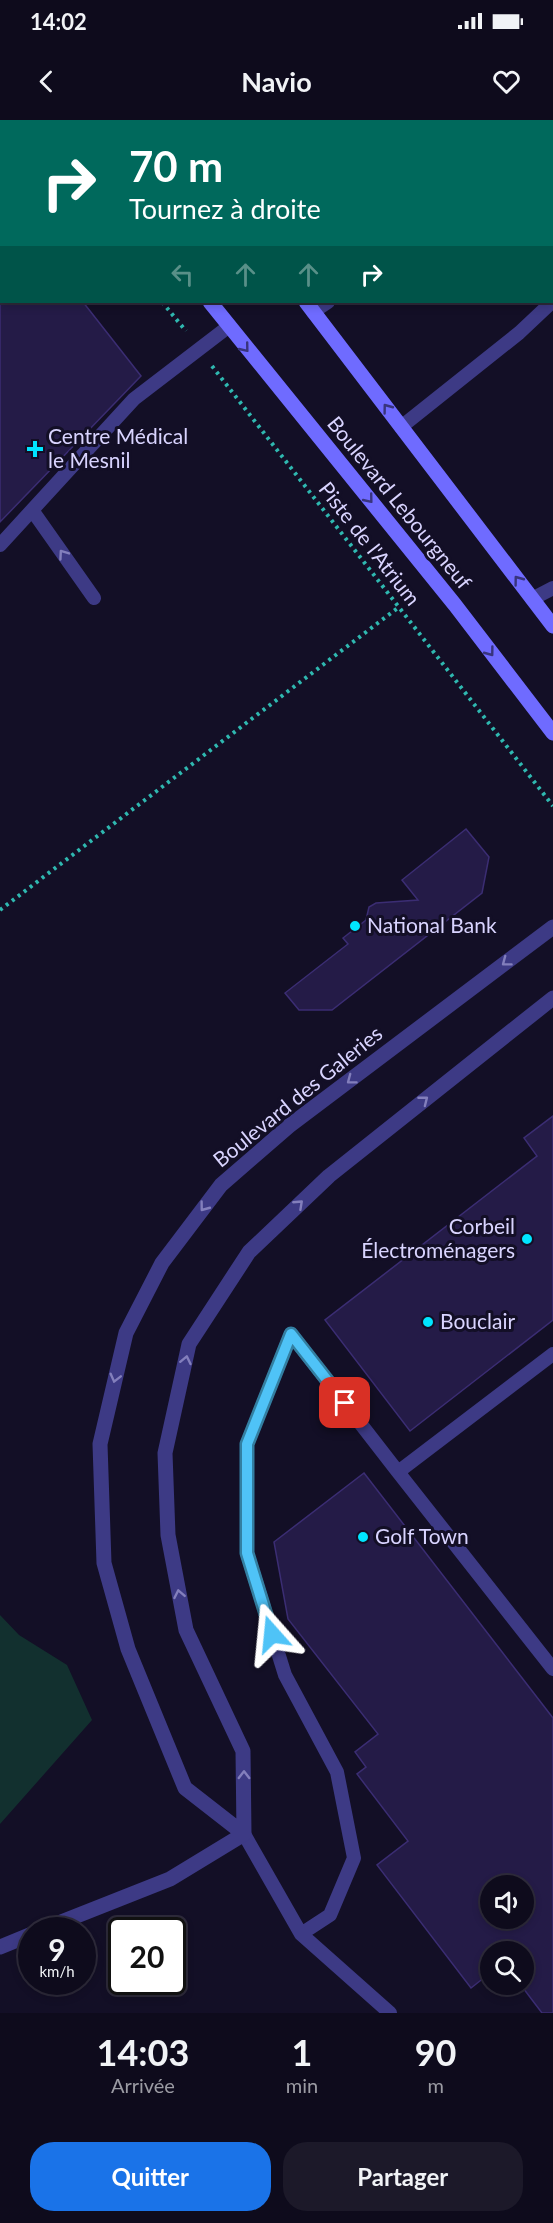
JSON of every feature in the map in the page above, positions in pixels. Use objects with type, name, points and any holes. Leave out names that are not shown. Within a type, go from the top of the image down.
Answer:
[{"type":"main road","name":"Boulevard Lebourgneuf","points":[[211,303],[455,605],[553,734]]},
{"type":"main road","points":[[310,307],[553,626]]},
{"type":"street","name":"Boulevard des Galeries","points":[[244,1834],[185,1788],[128,1649],[104,1563],[100,1444],[126,1333],[162,1263],[221,1185],[290,1126],[553,927]]},
{"type":"street","points":[[75,1917],[170,1879],[244,1834],[243,1751],[186,1630],[168,1535],[165,1454],[189,1344],[249,1252],[329,1176],[553,998]]},
{"type":"street","points":[[0,1947],[18,1940]]},
{"type":"lane","points":[[401,427],[514,337],[551,303]]},
{"type":"lane","points":[[0,545],[134,399],[228,327]]},
{"type":"lane","points":[[32,510],[94,598]]},
{"type":"lane","points":[[532,599],[553,588]]},
{"type":"lane","points":[[301,1934],[330,1915],[354,1858],[337,1772],[285,1675],[247,1553],[247,1444],[291,1334],[553,1669]]},
{"type":"lane","points":[[398,1472],[553,1354]]},
{"type":"lane","points":[[244,1834],[301,1934],[390,2013]]},
{"type":"path","name":"Piste de l'Atrium","points":[[163,303],[498,732],[553,806]]},
{"type":"path","points":[[0,910],[399,607]]},
{"type":"green space","points":[[0,1615],[19,1635],[67,1665],[92,1720],[0,1824]]},
{"type":"building","name":"Centre Médical le Mesnil","points":[[0,303],[84,303],[141,376],[0,522]]},
{"type":"building","points":[[466,829],[489,857],[482,893],[332,1010],[299,1010],[285,993],[348,944],[343,938],[366,920],[369,907],[376,903],[418,900],[402,880]]},
{"type":"building","points":[[553,1116],[553,1320],[410,1431],[325,1320],[537,1156],[524,1138]]},
{"type":"building","points":[[364,1473],[553,1718],[553,2013],[542,2013],[528,1995],[534,1995],[534,1941],[480,1941],[480,1981],[471,1988],[377,1865],[408,1841],[357,1774],[366,1767],[355,1752],[378,1734],[288,1619],[274,1542]]},
{"type":"place","name":"Centre Médical le Mesnil","points":[[35,449]]},
{"type":"place","name":"National Bank","points":[[355,926]]},
{"type":"place","name":"Corbeil Électroménagers","points":[[527,1239]]},
{"type":"place","name":"Bouclair","points":[[428,1322]]},
{"type":"place","name":"Golf Town","points":[[363,1537]]},
{"type":"route","points":[[272,1634],[247,1553],[247,1444],[291,1334],[345,1403]]}]
